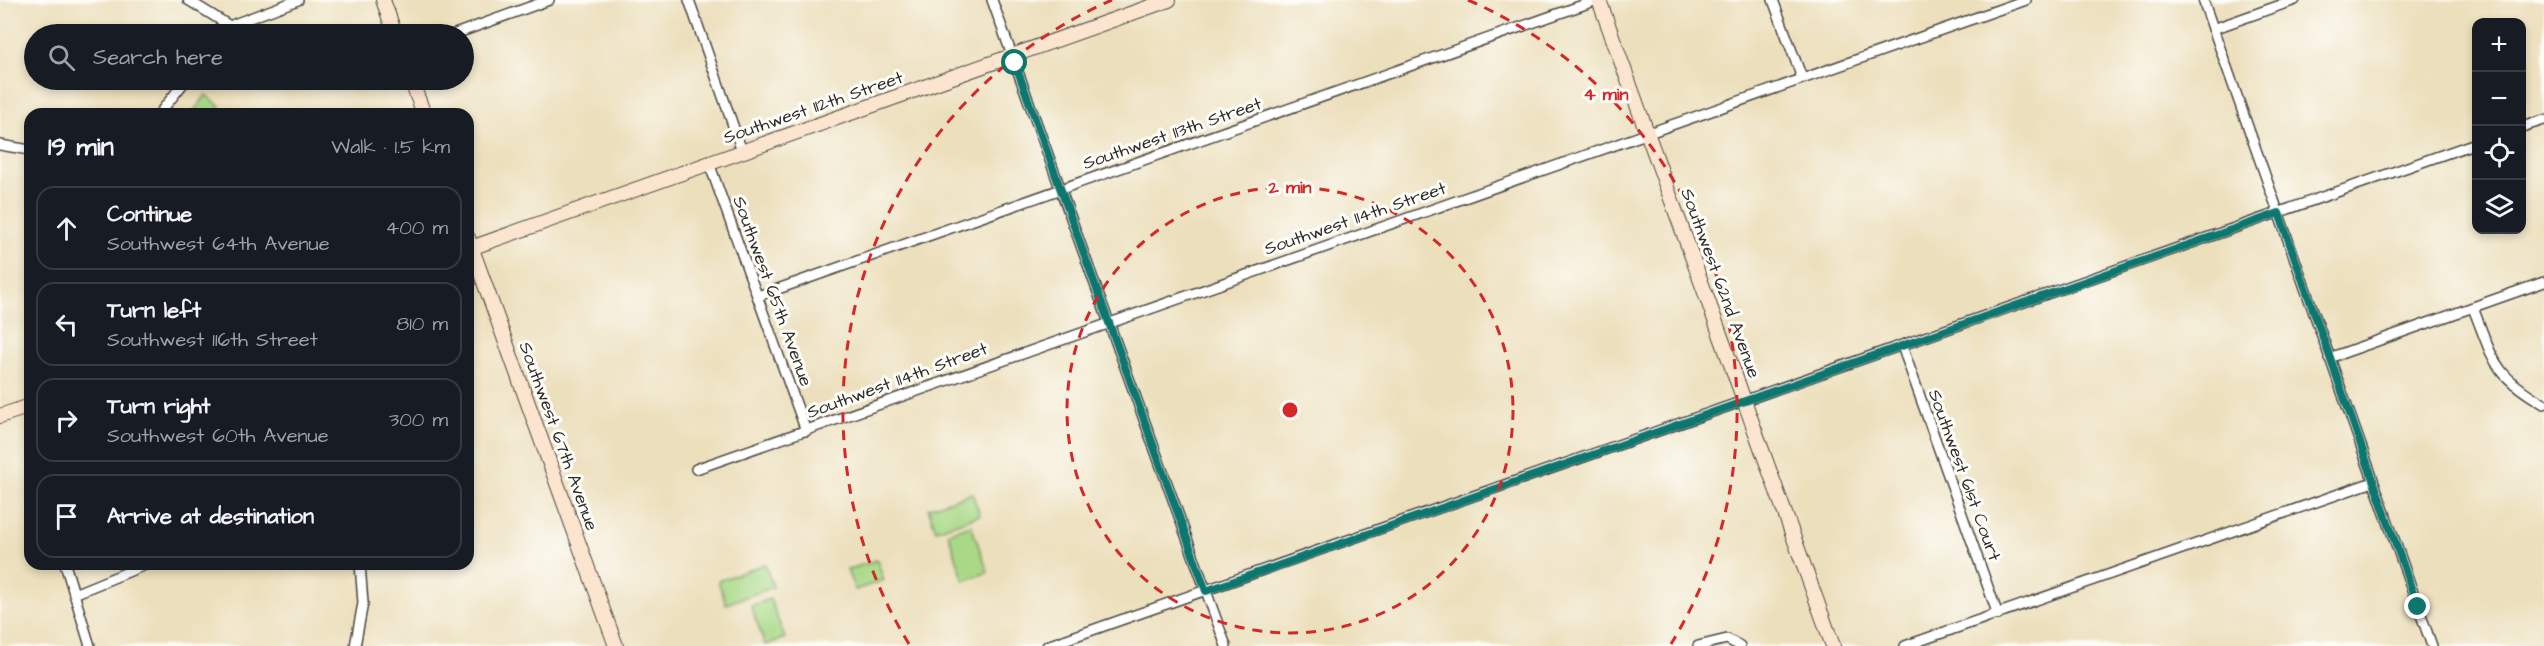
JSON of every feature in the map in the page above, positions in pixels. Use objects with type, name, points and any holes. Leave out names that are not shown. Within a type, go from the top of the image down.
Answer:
[{"type":"main road","points":[[383,0],[391,24]]},
{"type":"main road","name":"Southwest 112th Street","points":[[474,243],[1170,0]]},
{"type":"main road","name":"Southwest 62nd Avenue","points":[[1598,0],[1833,646]]},
{"type":"main road","points":[[415,90],[422,108]]},
{"type":"main road","name":"Southwest 67th Avenue","points":[[474,259],[616,646]]},
{"type":"main road","points":[[0,416],[24,409]]},
{"type":"street","points":[[188,0],[227,24]]},
{"type":"street","points":[[235,24],[298,0]]},
{"type":"street","points":[[474,27],[549,0]]},
{"type":"street","points":[[688,0],[742,151]]},
{"type":"street","points":[[992,0],[1226,646]]},
{"type":"street","name":"Southwest 113th Street","points":[[758,296],[1598,0]]},
{"type":"street","points":[[1773,0],[1802,78]]},
{"type":"street","name":"Southwest 114th Street","points":[[696,468],[1802,78],[2002,4],[2026,0]]},
{"type":"street","points":[[2203,0],[2432,646]]},
{"type":"street","points":[[2213,29],[2295,0]]},
{"type":"street","points":[[164,108],[178,90]]},
{"type":"street","points":[[2526,127],[2544,120]]},
{"type":"street","points":[[1047,646],[2472,144]]},
{"type":"street","points":[[0,145],[24,149]]},
{"type":"street","name":"Southwest 65th Avenue","points":[[709,163],[806,431]]},
{"type":"street","points":[[2329,358],[2544,282]]},
{"type":"street","points":[[2473,308],[2497,367],[2514,386],[2544,404]]},
{"type":"street","name":"Southwest 61st Court","points":[[1902,346],[1998,615]]},
{"type":"street","points":[[1905,646],[2373,482]]},
{"type":"street","points":[[67,570],[90,646]]},
{"type":"street","points":[[74,594],[132,570]]},
{"type":"street","points":[[355,646],[363,603],[360,570]]},
{"type":"street","points":[[1698,646],[1722,639],[1732,640],[1740,646]]},
{"type":"green space","points":[[206,95],[220,106],[218,108],[196,108]]},
{"type":"green space","points":[[972,493],[980,515],[936,530],[928,508]]},
{"type":"green space","points":[[971,525],[988,572],[964,581],[948,533]]},
{"type":"green space","points":[[877,560],[884,580],[855,590],[847,570]]},
{"type":"green space","points":[[765,564],[773,587],[726,604],[718,581]]},
{"type":"green space","points":[[770,599],[785,638],[765,645],[751,606]]},
{"type":"route","points":[[1015,63],[1206,591],[2279,213],[2418,607]]}]
